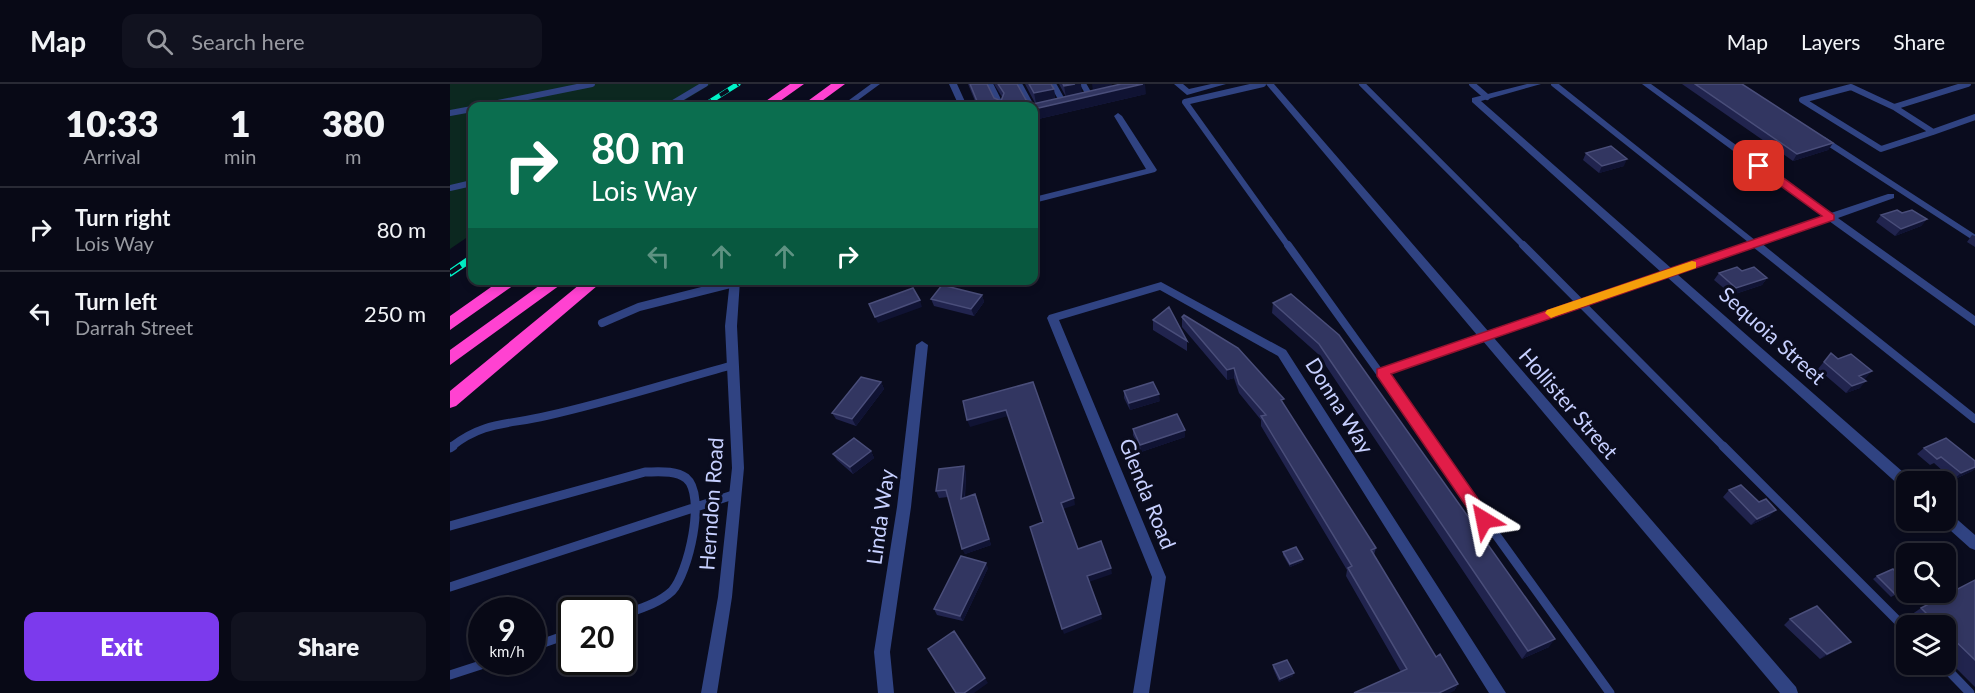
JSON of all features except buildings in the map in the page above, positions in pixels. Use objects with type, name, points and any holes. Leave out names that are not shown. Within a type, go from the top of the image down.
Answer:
[{"type":"highway","points":[[771,102],[798,84]]},
{"type":"highway","points":[[813,102],[839,84]]},
{"type":"highway","points":[[450,324],[506,285]]},
{"type":"highway","points":[[450,359],[553,285]]},
{"type":"highway","points":[[450,401],[590,285]]},
{"type":"street","points":[[851,102],[876,84]]},
{"type":"street","points":[[953,84],[961,102]]},
{"type":"street","points":[[1178,84],[1187,92],[1222,84]]},
{"type":"street","name":"Hollister Street","points":[[1270,84],[1790,693]]},
{"type":"street","points":[[1486,97],[1537,84]]},
{"type":"street","points":[[1646,84],[1975,322]]},
{"type":"street","name":"Sequoia Street","points":[[1486,97],[1474,100],[1896,474]]},
{"type":"street","points":[[1038,199],[1152,170],[1118,116]]},
{"type":"street","points":[[1382,372],[1891,196]]},
{"type":"street","name":"Herndon Road","points":[[709,693],[724,597],[738,468],[731,326],[736,285]]},
{"type":"street","name":"Donna Way","points":[[1053,318],[1161,286],[1282,353],[1498,693]]},
{"type":"street","name":"Glenda Road","points":[[1053,318],[1159,577],[1141,693]]},
{"type":"street","name":"Linda Way","points":[[886,693],[882,652],[904,507],[922,345]]},
{"type":"street","points":[[1956,527],[1975,544]]},
{"type":"lane","points":[[503,102],[592,84]]},
{"type":"lane","points":[[675,102],[705,84]]},
{"type":"lane","points":[[990,84],[999,102]]},
{"type":"lane","points":[[1019,84],[1029,102]]},
{"type":"lane","points":[[1053,84],[1063,102]]},
{"type":"lane","points":[[1083,84],[1090,96]]},
{"type":"lane","points":[[1263,84],[1185,102],[1382,372],[1484,520],[1610,693]]},
{"type":"lane","points":[[1362,84],[1896,619]]},
{"type":"lane","points":[[1472,84],[1486,97]]},
{"type":"lane","points":[[1554,84],[1975,419]]},
{"type":"lane","points":[[1894,107],[1968,84]]},
{"type":"lane","points":[[1933,132],[1894,107],[1851,87],[1802,100],[1881,149],[1933,132],[1975,117]]},
{"type":"lane","points":[[1081,98],[1100,94]]},
{"type":"lane","points":[[1053,104],[1072,100]]},
{"type":"lane","points":[[1038,107],[1043,106]]},
{"type":"lane","points":[[450,113],[468,110]]},
{"type":"lane","points":[[1821,139],[1975,238]]},
{"type":"lane","points":[[450,188],[468,184]]},
{"type":"lane","points":[[602,323],[639,307],[721,285]]},
{"type":"lane","points":[[450,448],[469,433],[484,427],[546,416],[734,365]]},
{"type":"lane","points":[[450,526],[645,472],[662,470],[689,481],[696,489],[697,505],[687,566],[674,588],[658,602],[636,610]]},
{"type":"lane","points":[[450,587],[697,505],[736,495]]},
{"type":"lane","points":[[450,675],[468,669]]},
{"type":"lane","points":[[1953,675],[1971,693]]},
{"type":"green space","points":[[450,84],[711,84],[682,102],[468,102],[468,237],[450,249]]},
{"type":"railway","points":[[709,102],[738,84]]},
{"type":"railway","points":[[450,273],[468,261]]},
{"type":"slow traffic","points":[[1551,313],[1692,265]]},
{"type":"route","points":[[1484,520],[1382,372],[1830,217],[1759,166]]}]
